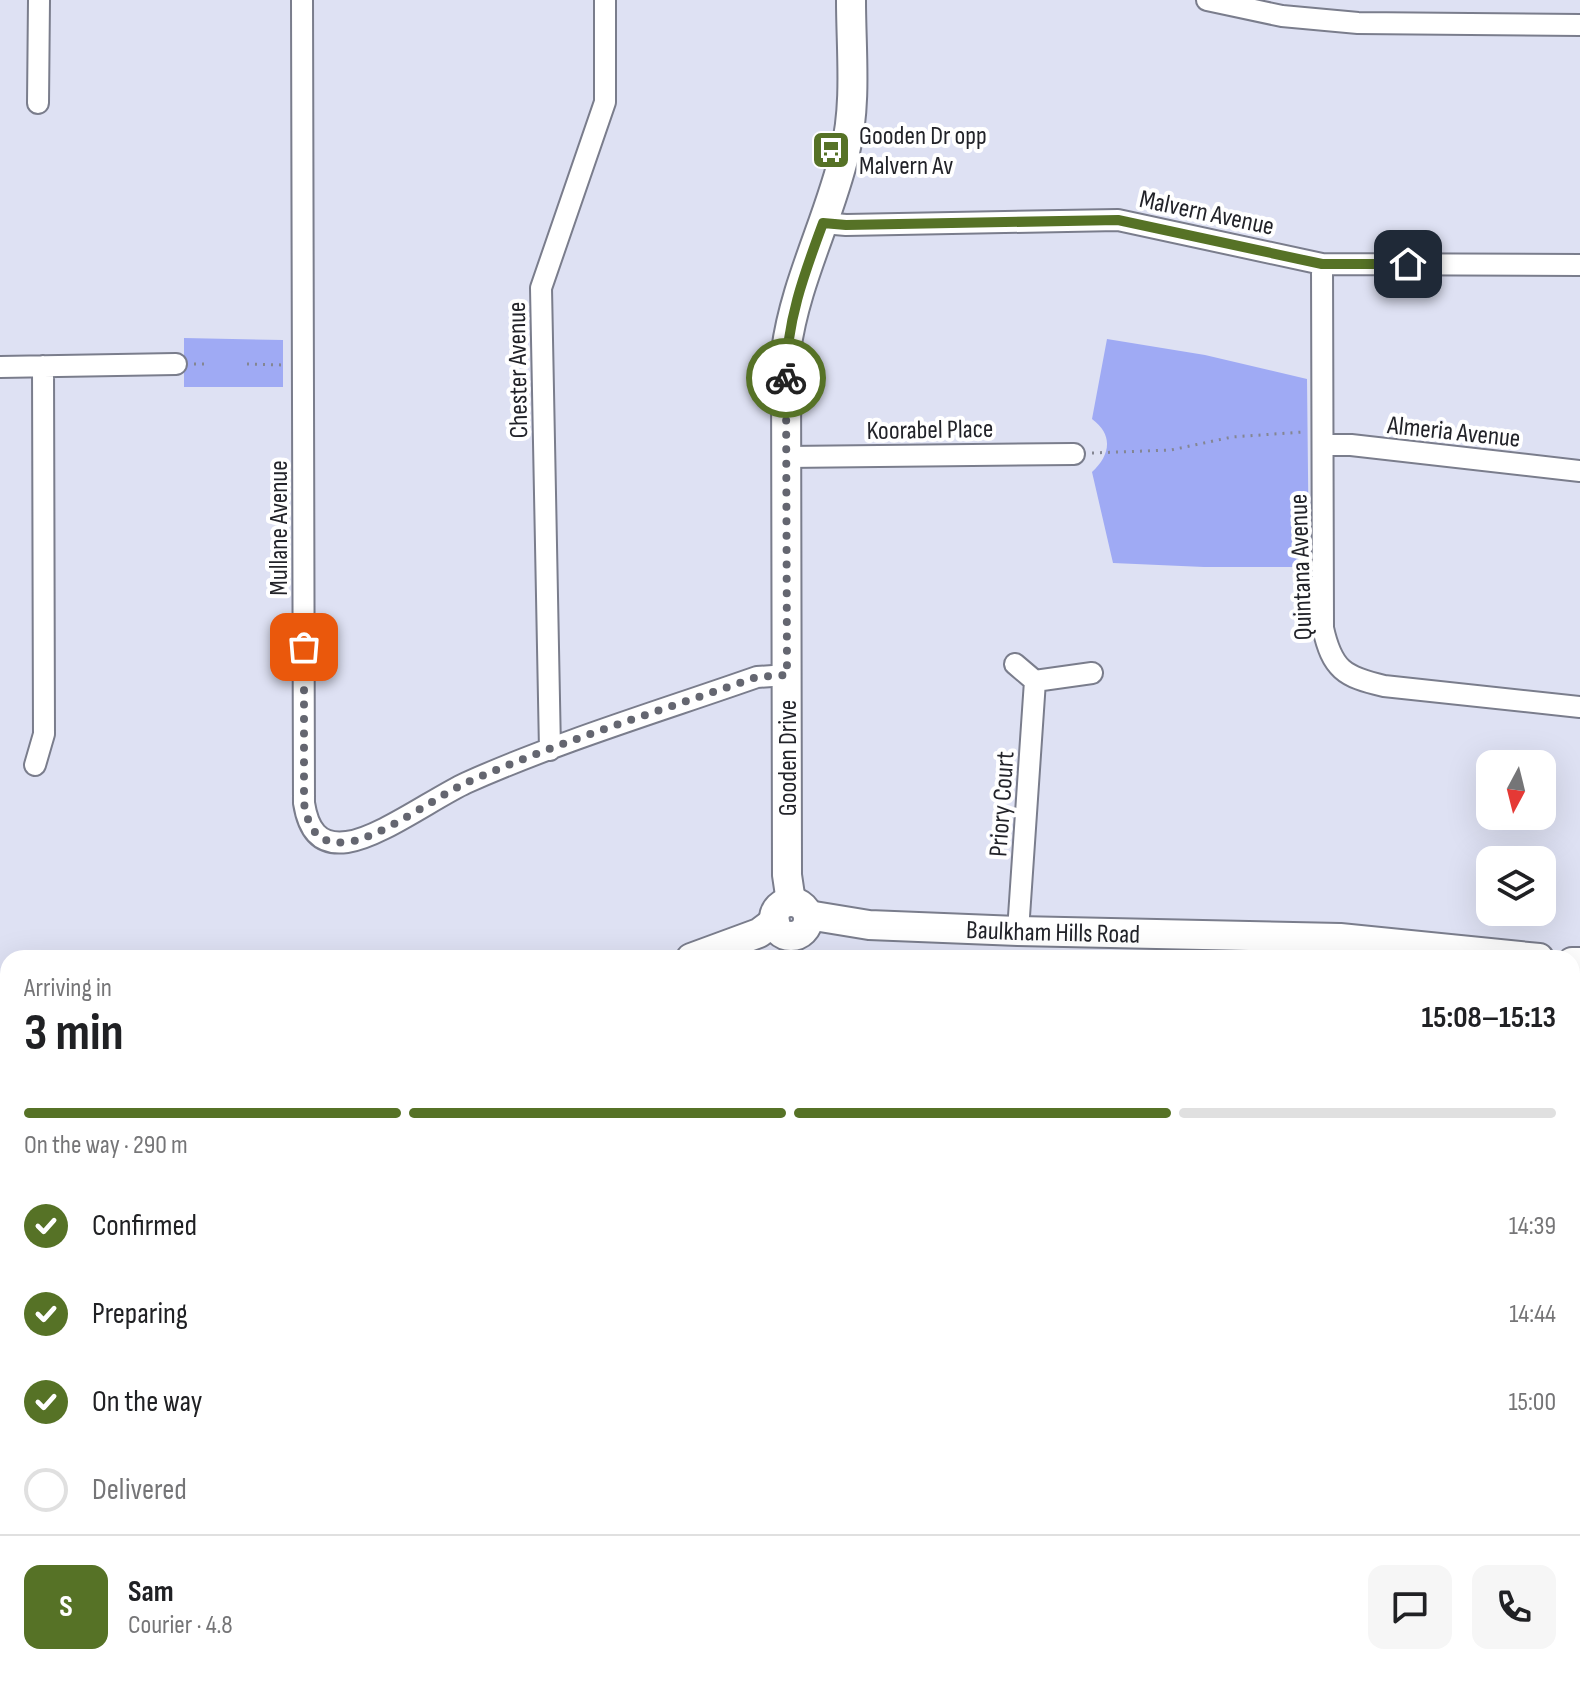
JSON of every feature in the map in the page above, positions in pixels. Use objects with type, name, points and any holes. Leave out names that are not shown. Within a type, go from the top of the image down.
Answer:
[{"type":"street","points":[[38,103],[39,0]]},
{"type":"street","name":"Mullane Avenue","points":[[302,0],[304,772],[307,824],[315,834],[330,842],[347,842],[370,835],[465,784],[550,750],[757,677],[787,675]]},
{"type":"street","name":"Chester Avenue","points":[[550,750],[541,288],[605,102],[605,0]]},
{"type":"street","name":"Gooden Drive","points":[[791,913],[787,875],[786,351],[796,299],[841,168],[848,132],[851,0]]},
{"type":"street","points":[[1207,0],[1282,16],[1358,23],[1580,25]]},
{"type":"street","name":"Malvern Avenue","points":[[823,223],[1118,220],[1322,264],[1580,265]]},
{"type":"street","name":"Quintana Avenue","points":[[1322,264],[1323,628],[1329,652],[1342,672],[1384,686],[1580,707]]},
{"type":"street","points":[[0,367],[176,364]]},
{"type":"street","points":[[35,765],[44,734],[46,575],[43,366]]},
{"type":"street","name":"Almeria Avenue","points":[[1323,438],[1351,445],[1580,471]]},
{"type":"street","name":"Koorabel Place","points":[[787,457],[1074,454]]},
{"type":"street","points":[[1015,664],[1035,681],[1092,673]]},
{"type":"street","name":"Priory Court","points":[[1018,931],[1035,681]]},
{"type":"street","points":[[713,950],[759,933],[791,913]]},
{"type":"street","name":"Baulkham Hills Road","points":[[791,913],[869,925],[1340,938],[1459,950]]},
{"type":"path","points":[[247,364],[288,365]]},
{"type":"path","points":[[1074,454],[1171,450],[1254,434],[1323,438]]},
{"type":"shaded area","points":[[184,338],[283,340],[283,387],[184,387]]},
{"type":"shaded area","points":[[1107,339],[1205,355],[1307,379],[1309,567],[1113,563],[1092,472],[1103,459],[1107,446],[1104,432],[1092,419]]},
{"type":"way so far","points":[[304,647],[304,803],[307,824],[315,834],[330,842],[347,842],[370,835],[465,784],[550,750],[757,677],[787,675],[786,378]]},
{"type":"place","name":"Gooden Dr opp Malvern Av","points":[[831,150]]},
{"type":"route","points":[[786,378],[786,351],[796,299],[823,223],[1118,220],[1322,264],[1408,264]]}]
